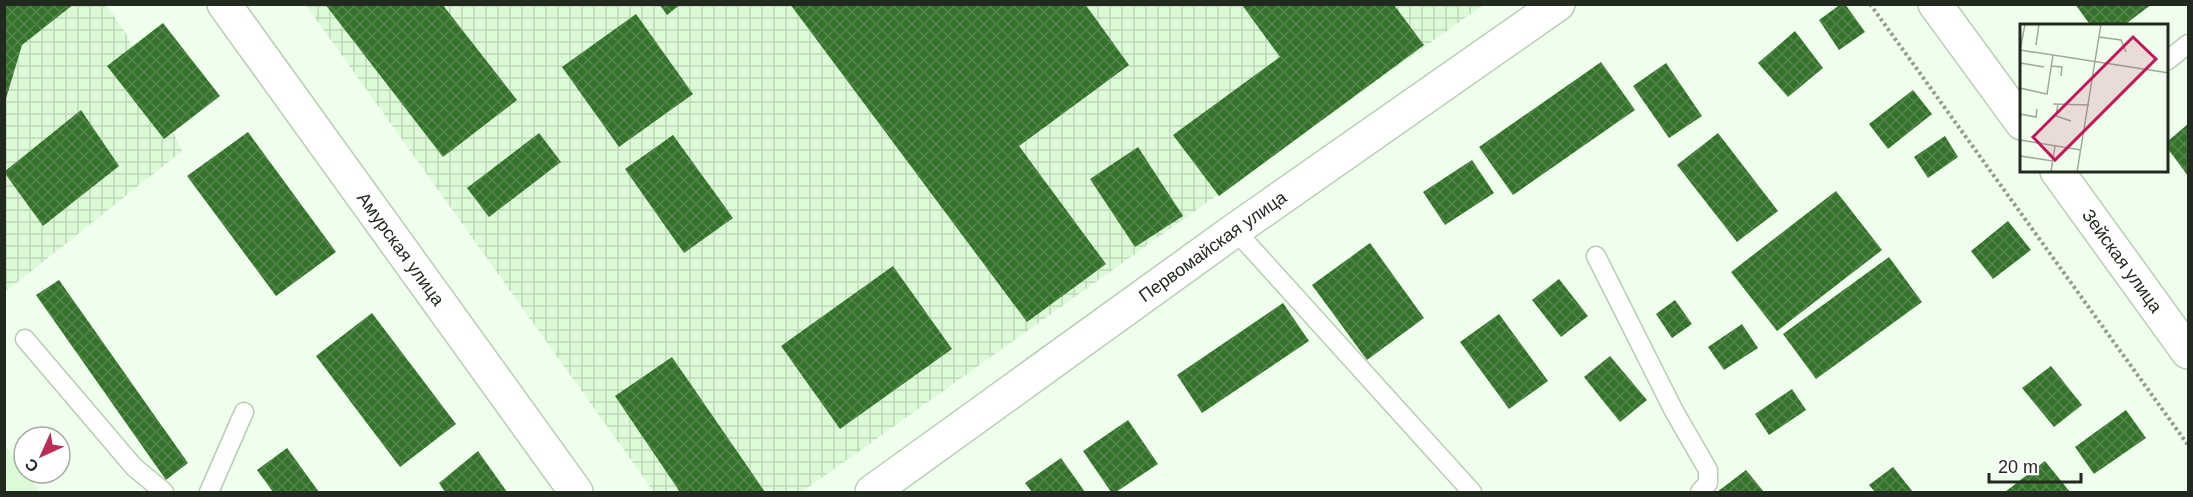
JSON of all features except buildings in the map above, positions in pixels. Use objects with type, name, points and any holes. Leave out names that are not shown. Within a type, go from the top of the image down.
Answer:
[{"type":"street","name":"Амурская улица","points":[[224,4],[576,492]]},
{"type":"street","name":"Первомайская улица","points":[[872,492],[1235,230],[1558,4]]},
{"type":"street","points":[[1935,4],[2020,120]]},
{"type":"street","name":"Зейская улица","points":[[2058,172],[2188,352]]},
{"type":"lane","points":[[2169,59],[2188,44]]},
{"type":"lane","points":[[1235,230],[1472,492]]},
{"type":"lane","points":[[1596,256],[1674,411],[1708,470],[1708,483],[1700,492]]},
{"type":"lane","points":[[25,339],[134,467],[164,492]]},
{"type":"lane","points":[[209,492],[244,412]]},
{"type":"path","points":[[1870,4],[2188,445]]},
{"type":"shaded area","points":[[5,5],[106,5],[125,32],[182,151],[5,292]]},
{"type":"shaded area","points":[[306,5],[1483,5],[802,492],[654,492]]},
{"type":"shaded area","points":[[5,445],[12,455],[12,485],[35,485],[41,492],[5,492]]}]
